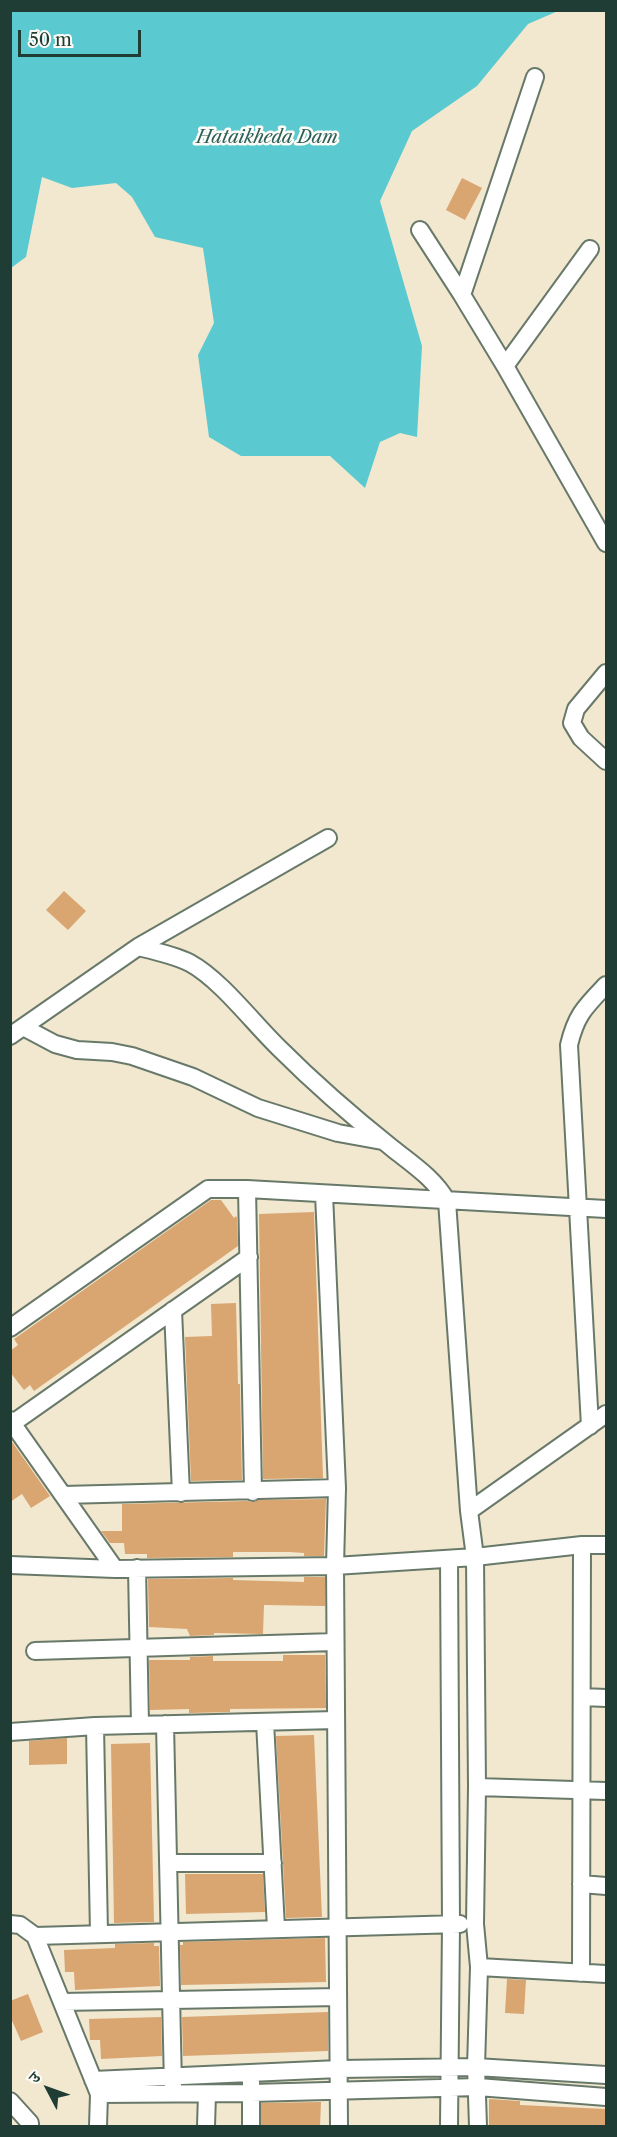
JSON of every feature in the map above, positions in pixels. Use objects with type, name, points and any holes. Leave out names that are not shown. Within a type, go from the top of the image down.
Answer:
[{"type":"street","points":[[462,295],[535,77]]},
{"type":"street","points":[[420,230],[602,521],[606,543]]},
{"type":"street","points":[[505,366],[590,249]]},
{"type":"street","points":[[606,673],[576,709],[572,723],[581,738],[606,761]]},
{"type":"street","points":[[17,1032],[138,947],[328,838]]},
{"type":"street","points":[[138,947],[164,953],[190,964],[213,981],[279,1049],[383,1141],[428,1177],[447,1201],[469,1511],[475,1557],[477,1787],[475,1924],[479,1967],[476,2067],[478,2127]]},
{"type":"street","points":[[590,1426],[576,1206],[569,1045],[574,1024],[606,985]]},
{"type":"street","points":[[17,1032],[77,1050],[112,1052],[132,1056],[193,1077],[258,1108],[338,1133],[383,1141]]},
{"type":"street","points":[[10,1328],[197,1194],[208,1189],[247,1189],[606,1209]]},
{"type":"street","points":[[247,1189],[253,1492]]},
{"type":"street","points":[[324,1194],[337,1488],[335,1642],[339,2127]]},
{"type":"street","points":[[115,1569],[12,1421],[249,1257]]},
{"type":"street","points":[[173,1310],[180,1493]]},
{"type":"street","points":[[469,1511],[606,1414]]},
{"type":"street","points":[[63,1495],[253,1492],[337,1488]]},
{"type":"street","points":[[10,1565],[115,1569],[335,1566],[475,1557],[582,1545],[606,1545]]},
{"type":"street","points":[[581,1972],[582,1545]]},
{"type":"street","points":[[448,1559],[451,1924],[449,2127]]},
{"type":"street","points":[[137,1568],[140,1725]]},
{"type":"street","points":[[35,1651],[335,1642]]},
{"type":"street","points":[[582,1697],[606,1698]]},
{"type":"street","points":[[10,1732],[95,1726],[336,1720]]},
{"type":"street","points":[[265,1722],[276,1928]]},
{"type":"street","points":[[165,1725],[174,2094]]},
{"type":"street","points":[[95,1726],[99,1934]]},
{"type":"street","points":[[477,1787],[606,1791]]},
{"type":"street","points":[[168,1863],[273,1863]]},
{"type":"street","points":[[581,1884],[606,1886]]},
{"type":"street","points":[[10,1924],[20,1925],[35,1936],[96,2087],[99,2127]]},
{"type":"street","points":[[35,1936],[475,1924]]},
{"type":"street","points":[[479,1967],[606,1974]]},
{"type":"street","points":[[62,2002],[338,1997]]},
{"type":"street","points":[[96,2087],[173,2076],[339,2069],[476,2067],[606,2075]]},
{"type":"street","points":[[250,2073],[250,2127]]},
{"type":"street","points":[[96,2087],[174,2094],[207,2094],[478,2086],[606,2097]]},
{"type":"street","points":[[206,2127],[207,2094]]},
{"type":"street","points":[[10,2101],[29,2125]]},
{"type":"water","name":"Hataikheda Dam","points":[[11,10],[558,11],[528,24],[477,86],[412,131],[380,201],[422,346],[417,437],[400,433],[380,442],[365,488],[330,456],[241,456],[209,437],[198,355],[214,323],[203,248],[155,237],[132,197],[116,183],[72,188],[42,177],[26,257],[11,268]]},
{"type":"building","points":[[462,178],[482,188],[465,220],[446,210]]},
{"type":"building","points":[[64,891],[86,911],[68,930],[46,910]]},
{"type":"building","points":[[211,1200],[221,1200],[234,1218],[236,1216],[238,1246],[34,1391],[30,1385],[24,1390],[10,1372],[10,1351],[18,1345],[14,1339]]},
{"type":"building","points":[[314,1212],[323,1478],[263,1479],[259,1214]]},
{"type":"building","points":[[236,1303],[242,1480],[191,1481],[185,1337],[212,1336],[211,1304]]},
{"type":"building","points":[[10,1439],[50,1496],[31,1508],[22,1494],[10,1502]]},
{"type":"building","points":[[326,1499],[324,1556],[304,1556],[304,1553],[290,1552],[233,1552],[233,1557],[147,1558],[147,1554],[125,1554],[124,1543],[110,1543],[101,1531],[122,1531],[122,1504]]},
{"type":"building","points":[[304,1577],[325,1577],[325,1606],[264,1605],[263,1634],[214,1633],[214,1635],[190,1636],[187,1629],[149,1627],[148,1579],[233,1578],[233,1580],[304,1582]]},
{"type":"building","points":[[283,1655],[325,1655],[326,1708],[230,1709],[230,1712],[189,1713],[189,1709],[150,1710],[149,1660],[190,1660],[190,1657],[213,1656],[213,1661],[283,1661]]},
{"type":"building","points":[[314,1735],[322,1917],[286,1918],[276,1736]]},
{"type":"building","points":[[67,1738],[67,1764],[29,1765],[29,1741]]},
{"type":"building","points":[[150,1743],[154,1922],[114,1923],[111,1744]]},
{"type":"building","points":[[185,1874],[263,1874],[265,1912],[186,1914]]},
{"type":"building","points":[[325,1938],[326,1982],[181,1985],[180,1945],[183,1945],[183,1942]]},
{"type":"building","points":[[154,1943],[154,1946],[159,1946],[160,1986],[75,1990],[74,1972],[65,1972],[64,1950],[115,1948],[115,1944]]},
{"type":"building","points":[[507,1979],[526,1980],[524,2014],[505,2013]]},
{"type":"building","points":[[28,1994],[43,2032],[21,2041],[10,2016],[10,2001]]},
{"type":"building","points":[[328,2012],[328,2051],[183,2056],[182,2017]]},
{"type":"building","points":[[161,2017],[162,2056],[101,2059],[100,2040],[90,2040],[89,2019]]},
{"type":"building","points":[[489,2099],[520,2101],[520,2105],[606,2109],[606,2127],[489,2127]]},
{"type":"building","points":[[321,2102],[320,2127],[261,2127],[261,2103]]}]
